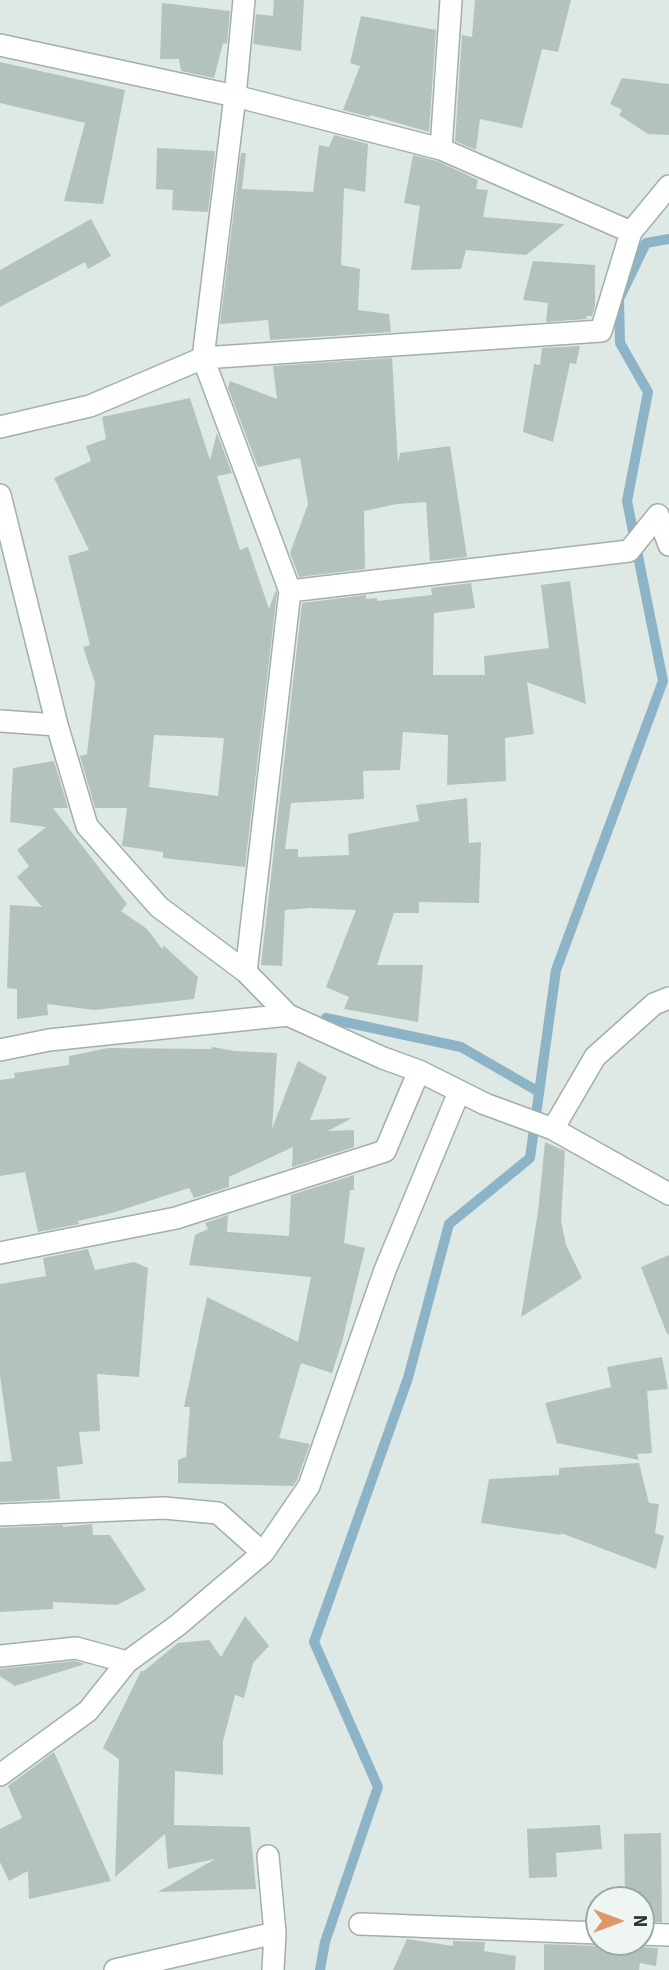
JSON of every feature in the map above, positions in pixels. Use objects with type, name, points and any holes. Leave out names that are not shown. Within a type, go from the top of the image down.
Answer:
[{"type":"street","points":[[244,0],[204,358],[290,591],[246,972]]},
{"type":"street","points":[[440,149],[451,0]]},
{"type":"street","points":[[0,45],[235,96],[440,149],[631,232]]},
{"type":"street","points":[[0,427],[90,406],[204,358],[601,331],[631,232],[669,186]]},
{"type":"street","points":[[0,495],[57,725],[87,826],[159,907],[246,972],[288,1015],[383,1058],[419,1070],[485,1104],[553,1129],[669,1194]]},
{"type":"street","points":[[290,591],[629,551],[663,514]]},
{"type":"street","points":[[663,514],[669,544]]},
{"type":"street","points":[[0,721],[57,725]]},
{"type":"street","points":[[553,1129],[595,1057],[654,1004],[669,998]]},
{"type":"street","points":[[0,1050],[49,1040],[288,1015]]},
{"type":"street","points":[[0,1253],[176,1218],[386,1151],[419,1070]]},
{"type":"street","points":[[0,1775],[88,1711],[127,1662],[178,1625],[263,1553],[309,1486],[385,1270],[459,1091]]},
{"type":"street","points":[[0,1515],[164,1508],[218,1513],[263,1553]]},
{"type":"street","points":[[0,1656],[76,1648],[127,1662]]},
{"type":"street","points":[[268,1856],[275,1933],[273,1970]]},
{"type":"street","points":[[360,1924],[585,1932]]},
{"type":"street","points":[[115,1970],[275,1933]]},
{"type":"building","points":[[274,0],[304,0],[301,51],[253,44],[256,14],[273,16]]},
{"type":"building","points":[[475,0],[571,0],[558,52],[542,49],[522,128],[480,119],[476,150],[455,141],[462,35],[472,37]]},
{"type":"building","points":[[162,3],[230,11],[227,44],[223,43],[214,78],[181,71],[179,59],[160,59]]},
{"type":"building","points":[[361,16],[436,30],[429,132],[343,110],[360,66],[350,63]]},
{"type":"building","points":[[0,62],[125,90],[103,204],[64,201],[85,123],[0,103]]},
{"type":"building","points":[[622,78],[669,84],[669,135],[648,134],[619,115],[622,110],[610,104]]},
{"type":"building","points":[[334,135],[368,144],[365,192],[344,188],[341,265],[360,269],[358,310],[389,314],[391,332],[270,340],[268,320],[220,324],[241,153],[246,153],[242,189],[313,192],[319,145],[329,147]]},
{"type":"building","points":[[157,148],[215,151],[208,212],[172,210],[173,190],[156,189]]},
{"type":"building","points":[[413,155],[437,161],[478,180],[476,189],[488,190],[483,217],[565,224],[526,255],[466,250],[461,269],[411,270],[420,206],[404,203]]},
{"type":"building","points":[[91,219],[111,256],[88,269],[85,262],[0,307],[0,270]]},
{"type":"building","points":[[533,261],[595,265],[595,306],[592,316],[587,316],[586,319],[546,322],[548,303],[523,300]]},
{"type":"building","points":[[580,346],[576,364],[570,363],[553,442],[523,432],[534,364],[540,365],[542,348]]},
{"type":"building","points":[[392,358],[398,463],[400,453],[450,446],[467,557],[430,561],[426,502],[397,504],[364,511],[365,569],[299,577],[290,553],[308,504],[300,458],[258,467],[228,388],[230,381],[277,399],[273,366]]},
{"type":"building","points":[[190,398],[210,460],[217,433],[232,473],[217,476],[240,550],[248,547],[269,609],[276,590],[277,593],[245,867],[163,858],[163,852],[122,846],[127,808],[95,808],[80,756],[87,754],[95,683],[83,647],[90,645],[68,556],[89,550],[54,478],[91,461],[86,446],[106,439],[102,417]],"holes":[[[154,735],[224,738],[218,796],[149,787]]]},
{"type":"building","points":[[570,581],[586,704],[527,682],[534,734],[505,738],[506,781],[447,785],[448,735],[403,732],[400,770],[363,771],[364,799],[291,803],[285,849],[298,849],[298,857],[349,855],[348,834],[419,821],[416,805],[467,798],[469,843],[481,842],[479,903],[419,902],[419,913],[394,913],[377,965],[423,965],[418,1022],[344,1009],[349,997],[326,987],[356,910],[285,910],[282,966],[261,965],[302,603],[366,595],[366,599],[377,598],[377,601],[432,595],[431,588],[471,583],[475,608],[434,613],[433,675],[485,675],[484,656],[549,648],[541,585]]},
{"type":"building","points":[[54,761],[68,808],[53,808],[127,904],[121,911],[147,929],[163,950],[163,945],[198,977],[194,999],[94,1010],[47,1004],[48,1015],[17,1019],[17,989],[7,988],[10,905],[42,907],[17,877],[29,866],[17,850],[46,827],[10,822],[13,768]]},
{"type":"building","points":[[212,1047],[277,1053],[272,1129],[298,1061],[327,1077],[310,1120],[352,1118],[328,1131],[354,1130],[354,1147],[292,1167],[293,1147],[229,1177],[229,1187],[194,1198],[189,1188],[78,1221],[79,1224],[38,1232],[25,1172],[0,1176],[0,1080],[15,1078],[14,1073],[69,1065],[69,1056],[108,1048]]},
{"type":"building","points":[[545,1142],[565,1151],[561,1221],[566,1245],[582,1278],[521,1317],[538,1212]]},
{"type":"building","points":[[354,1175],[354,1190],[350,1190],[344,1243],[365,1248],[342,1342],[332,1373],[301,1363],[279,1438],[310,1444],[297,1480],[293,1486],[178,1483],[178,1460],[186,1457],[190,1407],[184,1407],[207,1297],[298,1342],[311,1277],[189,1265],[195,1235],[208,1229],[205,1223],[228,1215],[227,1232],[289,1236],[291,1195]]},
{"type":"building","points":[[88,1249],[95,1270],[134,1262],[148,1268],[139,1377],[97,1374],[100,1431],[79,1432],[83,1464],[57,1467],[60,1499],[0,1502],[0,1462],[12,1461],[0,1376],[0,1284],[46,1276],[43,1258]]},
{"type":"building","points":[[669,1255],[669,1334],[667,1334],[641,1267]]},
{"type":"building","points":[[662,1357],[668,1389],[647,1391],[652,1453],[637,1454],[639,1460],[557,1443],[545,1403],[611,1387],[607,1367]]},
{"type":"building","points":[[639,1463],[649,1503],[659,1504],[655,1533],[664,1536],[656,1569],[561,1533],[481,1523],[489,1479],[559,1475],[559,1468]]},
{"type":"building","points":[[92,1524],[93,1535],[110,1535],[146,1590],[117,1605],[53,1602],[53,1609],[0,1612],[0,1528]]},
{"type":"building","points":[[245,1616],[269,1646],[253,1663],[244,1698],[235,1695],[223,1741],[223,1775],[175,1771],[174,1825],[250,1827],[256,1889],[158,1892],[215,1859],[168,1869],[165,1834],[115,1877],[119,1759],[103,1748],[141,1671],[178,1643],[209,1640],[221,1657]]},
{"type":"building","points":[[75,1661],[85,1664],[15,1686],[0,1676],[0,1669]]},
{"type":"building","points":[[54,1752],[111,1881],[29,1899],[28,1871],[9,1881],[0,1862],[0,1829],[22,1818],[8,1786]]},
{"type":"building","points":[[600,1825],[602,1849],[556,1853],[557,1877],[529,1878],[527,1829]]},
{"type":"building","points":[[661,1833],[662,1922],[655,1922],[655,1886],[625,1886],[624,1834]]},
{"type":"building","points":[[407,1939],[453,1946],[453,1941],[485,1942],[484,1951],[516,1956],[515,1970],[393,1970]]},
{"type":"building","points":[[544,1944],[585,1946],[585,1956],[655,1956],[655,1948],[658,1948],[656,1966],[640,1963],[639,1970],[544,1970]]},
{"type":"waterway","points":[[320,1970],[325,1942],[378,1787],[314,1642],[408,1378],[449,1224],[530,1158],[556,970],[663,681],[627,501],[648,392],[620,343],[619,299],[646,243],[669,239]]},
{"type":"waterway","points":[[326,1018],[461,1047],[539,1092]]}]
